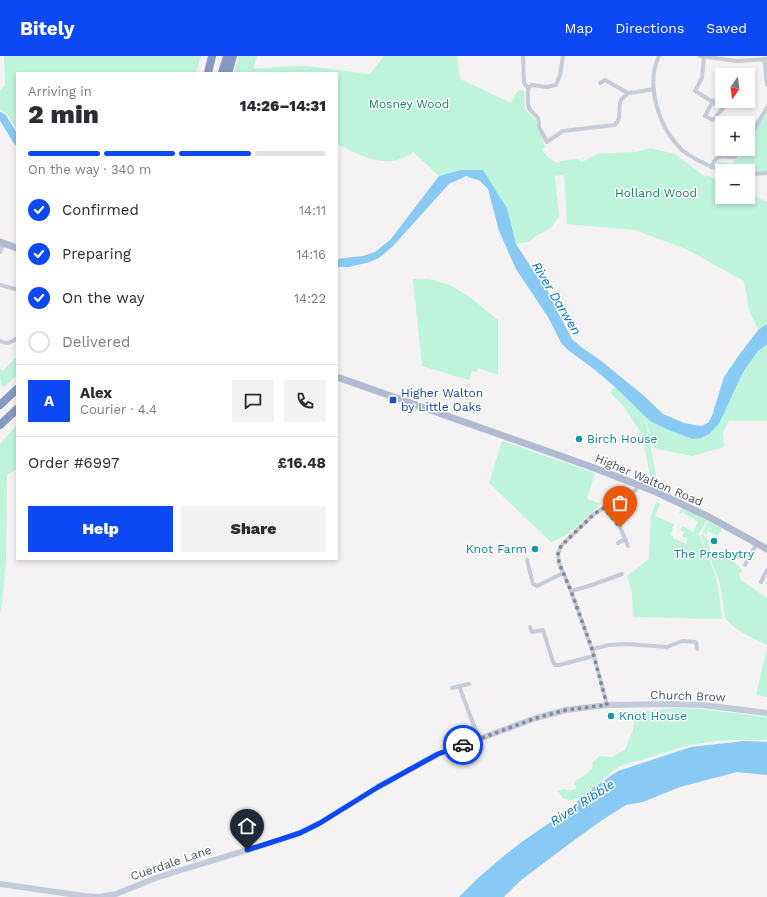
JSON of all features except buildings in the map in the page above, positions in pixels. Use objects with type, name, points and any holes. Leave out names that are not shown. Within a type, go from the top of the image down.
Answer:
[{"type":"highway","points":[[208,72],[212,56]]},
{"type":"highway","points":[[222,72],[227,56]]},
{"type":"highway","points":[[228,72],[233,56]]},
{"type":"highway","points":[[0,405],[16,390]]},
{"type":"highway","points":[[0,425],[16,409]]},
{"type":"main road","points":[[2,243],[16,248]]},
{"type":"main road","name":"Higher Walton Road","points":[[338,377],[589,466],[660,494],[686,506],[767,549]]},
{"type":"main road","name":"Church Brow","points":[[607,705],[703,705],[767,713]]},
{"type":"main road","name":"Cuerdale Lane","points":[[0,884],[84,896],[99,897],[116,894],[178,870],[300,833],[320,823],[378,787],[438,754],[536,718],[566,710],[607,705]]},
{"type":"street","points":[[523,56],[524,83],[528,88],[529,108],[537,116],[540,125],[539,127],[547,142],[563,131],[614,125],[617,123],[619,117],[621,100],[628,93]]},
{"type":"street","points":[[528,88],[532,85],[547,87],[556,85],[560,75],[563,56]]},
{"type":"street","points":[[659,56],[654,75],[654,89],[655,99],[660,115],[674,141],[684,151],[695,159],[715,168]]},
{"type":"street","points":[[713,101],[705,116],[713,120],[723,108],[713,101],[695,91],[702,78],[702,56],[737,61],[765,59],[767,84]]},
{"type":"street","points":[[600,83],[606,80],[628,93],[654,89]]},
{"type":"street","points":[[755,127],[767,108]]},
{"type":"street","points":[[711,167],[715,159],[721,156],[736,156]]},
{"type":"street","points":[[755,174],[767,173]]},
{"type":"street","points":[[0,252],[2,243]]},
{"type":"street","points":[[0,285],[15,289]]},
{"type":"street","points":[[0,341],[6,343],[12,342],[16,339]]},
{"type":"street","points":[[607,705],[592,649],[558,557],[561,546],[594,514],[632,493],[640,486]]},
{"type":"street","points":[[604,508],[620,527],[628,546]]},
{"type":"street","points":[[618,543],[625,539]]},
{"type":"street","points":[[744,565],[757,543]]},
{"type":"street","points":[[527,560],[533,584],[537,586],[563,573]]},
{"type":"street","points":[[761,582],[767,570]]},
{"type":"street","points":[[571,591],[622,574]]},
{"type":"street","points":[[530,627],[532,632],[543,630],[553,662],[555,664],[594,656]]},
{"type":"street","points":[[592,649],[609,644],[667,647],[682,641],[696,642],[697,649]]},
{"type":"street","points":[[452,688],[470,684]]},
{"type":"street","points":[[459,686],[479,739]]},
{"type":"green space","points":[[4,56],[201,56],[196,72],[16,72],[16,128],[8,116],[0,109],[0,91],[5,85]]},
{"type":"green space","points":[[239,56],[257,56],[253,69],[306,66],[370,74],[384,56],[457,56],[460,79],[511,103],[517,92],[520,90],[524,91],[525,110],[535,119],[539,132],[544,140],[543,143],[545,147],[542,150],[550,159],[558,163],[578,159],[582,162],[598,154],[636,152],[650,148],[675,154],[703,175],[715,179],[715,204],[755,204],[755,196],[767,202],[767,324],[758,330],[749,310],[744,281],[686,249],[635,230],[567,224],[564,175],[555,176],[559,216],[551,228],[536,236],[529,242],[516,244],[507,208],[483,170],[461,170],[439,176],[413,152],[394,161],[386,161],[369,158],[338,144],[338,72],[234,72]]},
{"type":"green space","points":[[767,114],[767,171],[755,170],[755,164],[733,164],[734,161],[741,156],[755,156],[755,128]]},
{"type":"green space","points":[[719,162],[733,164],[716,164]]},
{"type":"green space","points":[[413,279],[429,279],[449,285],[467,295],[498,320],[498,375],[478,368],[477,372],[472,371],[469,380],[422,366]]},
{"type":"green space","points":[[767,344],[767,421],[729,421],[723,432],[724,447],[692,456],[654,448],[647,425],[648,423],[646,423],[656,475],[655,485],[650,483],[651,478],[641,433],[625,408],[610,392],[615,387],[650,421],[692,439],[719,424],[743,372],[757,352]]},
{"type":"green space","points":[[16,357],[16,376],[4,387],[2,386],[0,380],[0,369],[3,371]]},
{"type":"green space","points":[[16,426],[16,470],[7,475],[6,560],[0,614],[0,444]]},
{"type":"green space","points":[[502,441],[595,473],[587,499],[601,504],[572,531],[551,542],[489,483]]},
{"type":"green space","points":[[656,502],[660,504],[655,516],[674,524],[670,535],[686,544],[688,539],[682,536],[684,532],[680,530],[682,526],[693,532],[698,522],[682,512],[681,514],[679,513],[682,508],[707,520],[699,534],[716,577],[722,619],[633,617],[632,593],[627,576],[649,559],[651,515]]},
{"type":"green space","points":[[708,521],[722,529],[718,536],[708,531],[706,535],[704,532],[703,533],[705,538],[709,541],[708,543],[712,554],[719,559],[721,555],[734,562],[742,570],[739,574],[741,580],[767,598],[767,645],[738,630],[728,622],[725,617],[720,583],[701,536]]},
{"type":"green space","points":[[767,648],[767,697],[756,695]]},
{"type":"green space","points":[[678,708],[700,709],[767,717],[767,740],[724,740],[689,745],[618,767],[580,798],[569,801],[563,798],[558,791],[563,789],[576,789],[574,784],[576,780],[583,777],[592,769],[593,762],[600,756],[612,757],[625,750],[633,730],[634,712]]},
{"type":"water","name":"River Darwen","points":[[461,170],[483,170],[507,208],[516,244],[549,293],[572,339],[643,395],[663,414],[684,423],[701,426],[708,423],[712,416],[724,377],[758,330],[767,324],[767,344],[757,352],[743,372],[719,424],[709,434],[701,438],[692,439],[650,421],[615,387],[561,343],[548,317],[516,269],[499,231],[488,189],[480,181],[466,176],[449,184],[393,246],[379,258],[370,262],[349,267],[338,267],[338,259],[363,256],[375,252],[391,239],[439,176]]},
{"type":"water","name":"River Ribble","points":[[744,741],[767,742],[767,775],[737,772],[680,787],[643,802],[626,805],[569,844],[520,881],[504,897],[459,897],[478,878],[505,855],[567,811],[587,792],[618,771],[691,747]]},
{"type":"waterway","name":"River Darwen","points":[[0,116],[3,118],[16,139]]},
{"type":"way so far","points":[[463,745],[536,718],[566,710],[607,705],[592,649],[558,557],[561,546],[594,514],[604,508],[620,527]]},
{"type":"place","name":"Higher Walton by Little Oaks","points":[[393,400]]},
{"type":"place","name":"Birch House","points":[[579,439]]},
{"type":"place","name":"The Presbytry","points":[[714,541]]},
{"type":"place","name":"Knot Farm","points":[[535,549]]},
{"type":"place","name":"Knot House","points":[[611,716]]},
{"type":"route","points":[[247,850],[300,833],[320,823],[390,780],[438,754],[463,745]]},
{"type":"park label","name":"Mosney Wood","points":[[409,104]]},
{"type":"park label","name":"Holland Wood","points":[[656,193]]}]
